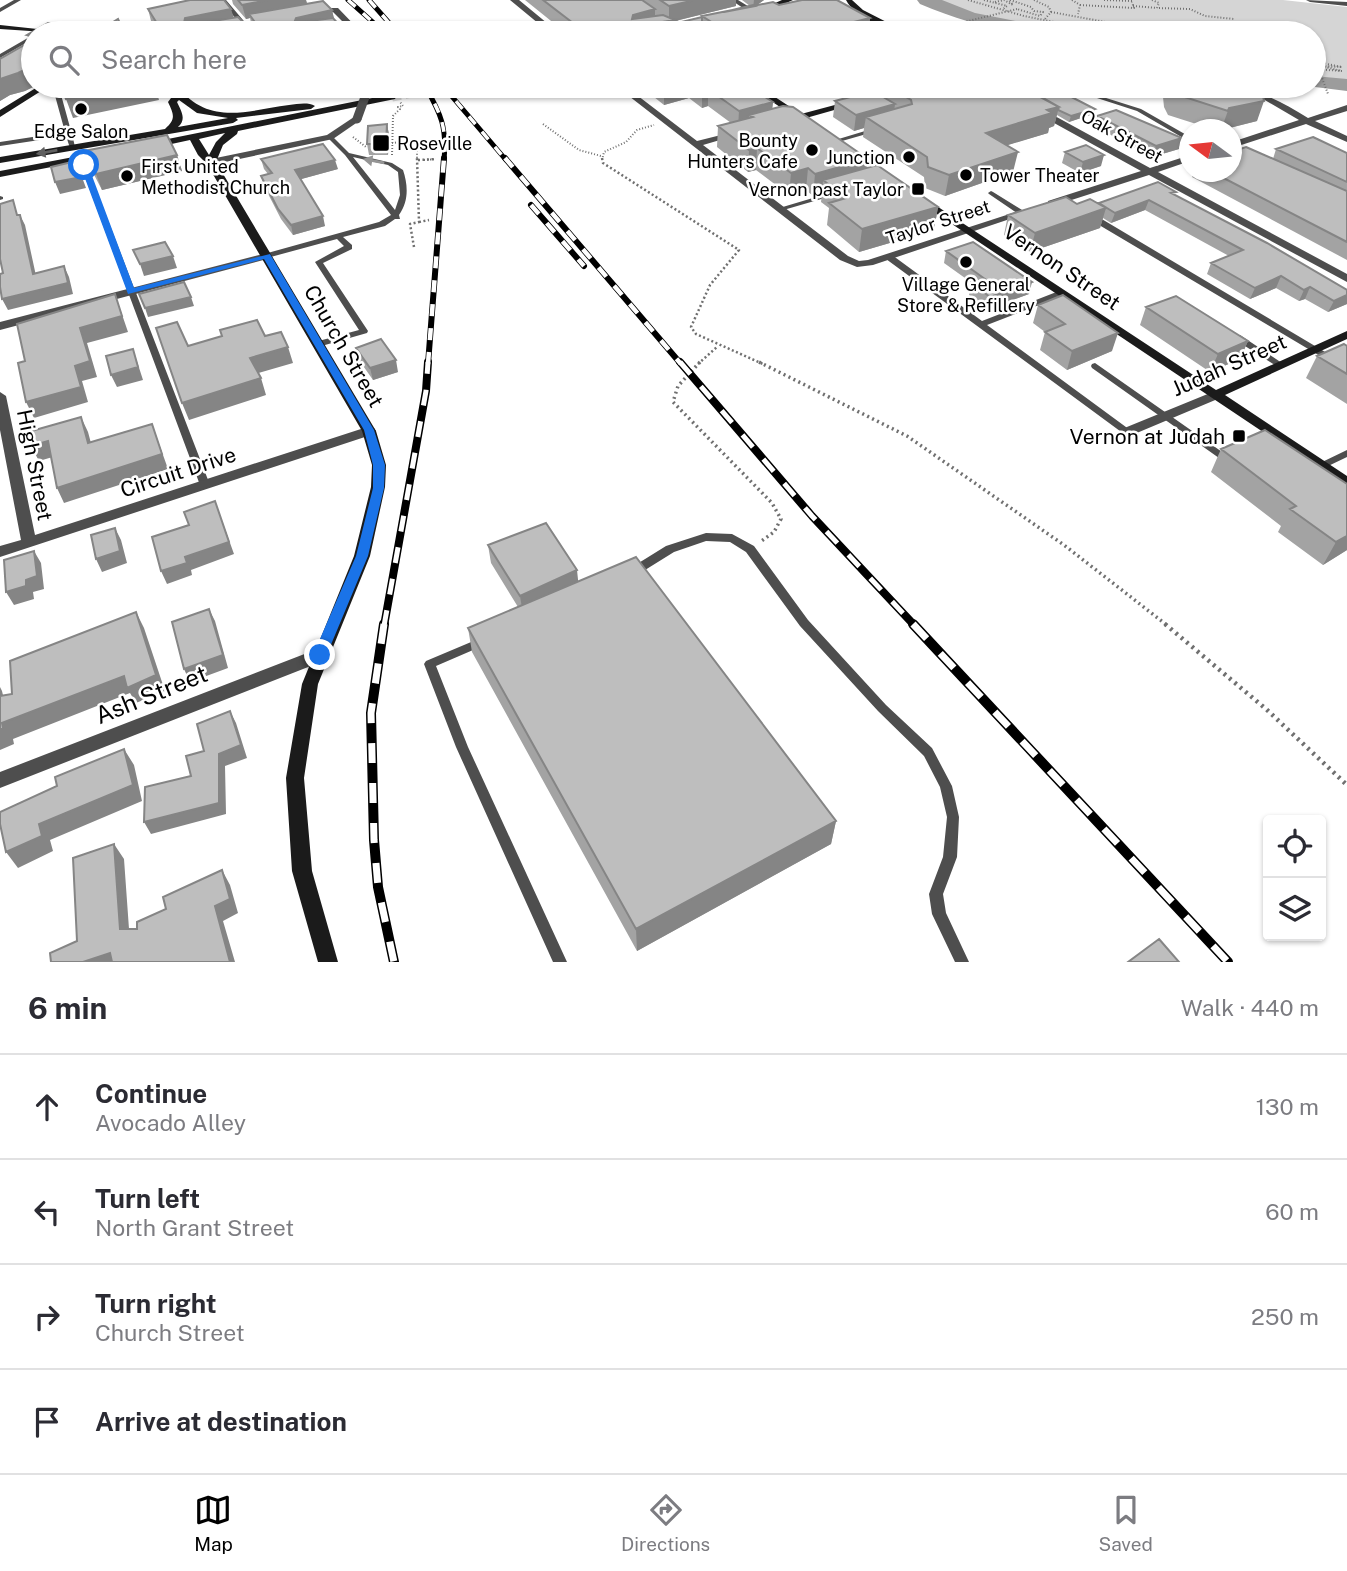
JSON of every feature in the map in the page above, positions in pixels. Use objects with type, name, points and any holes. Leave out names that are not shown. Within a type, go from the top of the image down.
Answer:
[{"type":"main road","points":[[735,14],[776,6],[789,0]]},
{"type":"main road","points":[[846,4],[869,21]]},
{"type":"main road","points":[[846,4],[878,21]]},
{"type":"main road","points":[[774,15],[797,6]]},
{"type":"main road","points":[[750,20],[785,13]]},
{"type":"main road","points":[[0,27],[21,30]]},
{"type":"main road","points":[[0,114],[25,98]]},
{"type":"main road","points":[[169,131],[178,122],[179,115],[172,102],[173,98]]},
{"type":"main road","points":[[182,98],[192,109],[216,116],[311,106]]},
{"type":"main road","points":[[0,160],[370,98]]},
{"type":"main road","points":[[0,174],[246,127],[378,98]]},
{"type":"main road","points":[[771,98],[814,127]]},
{"type":"main road","points":[[799,117],[871,98]]},
{"type":"main road","points":[[211,162],[225,136],[246,127]]},
{"type":"main road","points":[[825,134],[846,149]]},
{"type":"main road","name":"Church Street","points":[[193,137],[211,162],[369,430],[379,465],[378,488],[362,556],[310,684],[295,778],[302,871],[325,961]]},
{"type":"main road","name":"Vernon Street","points":[[913,193],[1347,483]]},
{"type":"main road","name":"Judah Street","points":[[1215,395],[1347,335]]},
{"type":"street","points":[[514,0],[540,21]]},
{"type":"street","points":[[1310,0],[1347,4]]},
{"type":"street","points":[[303,13],[326,8],[335,10],[347,21]]},
{"type":"street","points":[[211,162],[334,135],[357,119],[365,98]]},
{"type":"street","points":[[636,98],[780,209]]},
{"type":"street","points":[[1268,98],[1307,121],[1347,139]]},
{"type":"street","name":"Oak Street","points":[[1034,108],[1347,279]]},
{"type":"street","points":[[1242,143],[1347,108]]},
{"type":"street","points":[[783,121],[799,117]]},
{"type":"street","points":[[695,144],[744,131]]},
{"type":"street","name":"Taylor Street","points":[[780,209],[844,258],[857,264],[869,263],[1179,162]]},
{"type":"street","points":[[0,326],[267,256]]},
{"type":"street","name":"Judah Street","points":[[1127,432],[1215,395]]},
{"type":"street","name":"High Street","points":[[0,396],[29,543]]},
{"type":"street","name":"Circuit Drive","points":[[0,552],[369,430]]},
{"type":"street","name":"Ash Street","points":[[0,780],[320,655]]},
{"type":"lane","points":[[0,10],[18,0]]},
{"type":"lane","points":[[223,0],[240,21]]},
{"type":"lane","points":[[734,0],[748,8]]},
{"type":"lane","points":[[735,14],[752,5],[751,0]]},
{"type":"lane","points":[[0,56],[21,44]]},
{"type":"lane","points":[[59,98],[72,147]]},
{"type":"lane","points":[[1102,98],[1149,114],[1179,134]]},
{"type":"lane","points":[[867,99],[877,105]]},
{"type":"lane","points":[[1117,109],[1124,105]]},
{"type":"lane","points":[[835,141],[882,128]]},
{"type":"lane","points":[[0,144],[69,133]]},
{"type":"lane","points":[[334,135],[397,217]]},
{"type":"lane","points":[[267,256],[383,224],[397,217],[402,208],[404,192],[401,171],[380,160],[347,154]]},
{"type":"lane","points":[[81,158],[205,485]]},
{"type":"lane","points":[[780,209],[848,190]]},
{"type":"lane","points":[[991,193],[1033,210]]},
{"type":"lane","points":[[1063,200],[1075,207]]},
{"type":"lane","points":[[1087,214],[1347,369]]},
{"type":"lane","points":[[318,344],[364,331],[319,262],[349,247],[338,236]]},
{"type":"lane","points":[[889,257],[1127,432]]},
{"type":"lane","points":[[980,326],[1062,293]]},
{"type":"lane","points":[[1224,329],[1281,365]]},
{"type":"lane","points":[[1095,366],[1222,456]]},
{"type":"lane","points":[[1321,466],[1347,453]]},
{"type":"lane","points":[[623,576],[670,549],[706,537],[732,538],[750,549],[804,623],[882,708],[928,752],[946,786],[953,828],[950,857],[936,894],[939,914],[962,962]]},
{"type":"lane","points":[[497,634],[430,664],[462,747],[561,962]]},
{"type":"path","points":[[968,0],[1049,21]]},
{"type":"path","points":[[985,0],[1004,0],[1013,5],[1009,0]]},
{"type":"path","points":[[1009,0],[1027,5],[1043,14],[1040,16],[1017,9]]},
{"type":"path","points":[[1021,4],[1023,0]]},
{"type":"path","points":[[1034,0],[1042,3],[1051,12],[1078,14],[1086,19],[1098,21]]},
{"type":"path","points":[[1072,0],[1080,5],[1134,8],[1132,3]]},
{"type":"path","points":[[1103,5],[1104,0],[1157,8],[1190,9],[1205,16],[1234,19]]},
{"type":"path","points":[[1152,0],[1159,4],[1157,8]]},
{"type":"path","points":[[996,1],[1007,6],[1001,10]]},
{"type":"path","points":[[968,21],[1042,3]]},
{"type":"path","points":[[1078,14],[1080,5]]},
{"type":"path","points":[[1044,20],[1051,12]]},
{"type":"path","points":[[1326,63],[1347,66]]},
{"type":"path","points":[[1326,64],[1342,67],[1326,66]]},
{"type":"path","points":[[1326,68],[1341,72],[1326,71]]},
{"type":"path","points":[[1326,89],[1328,94]]},
{"type":"path","points":[[334,135],[356,136],[380,160],[392,156],[393,116],[400,109],[398,107],[403,106],[395,98]]},
{"type":"path","points":[[601,156],[626,142],[637,130],[666,121]]},
{"type":"path","points":[[543,124],[579,150],[601,156]]},
{"type":"path","points":[[417,143],[436,141]]},
{"type":"path","points":[[601,156],[603,163],[739,250],[734,260],[722,268],[711,282],[691,327],[696,334],[775,369],[907,436],[1064,544],[1183,638],[1266,709],[1347,785]]},
{"type":"path","points":[[418,160],[436,159]]},
{"type":"path","points":[[419,222],[429,220]]},
{"type":"path","points":[[718,346],[673,393],[673,402],[772,503],[780,519],[774,532],[750,549]]},
{"type":"shaded area","points":[[936,0],[1283,0],[1347,7],[1347,81],[1326,79],[1326,21],[1006,21],[975,14]]},
{"type":"building","points":[[190,0],[224,0],[231,9],[185,18],[184,21],[156,21],[148,9]]},
{"type":"building","points":[[238,0],[268,0],[242,5]]},
{"type":"building","points":[[543,0],[642,0],[655,9],[633,15],[632,19],[663,15],[675,20],[668,21],[570,21]]},
{"type":"building","points":[[660,0],[695,0],[669,6]]},
{"type":"building","points":[[802,0],[837,0],[870,18],[858,21],[710,21],[702,16],[773,2],[779,5]]},
{"type":"building","points":[[323,1],[332,10],[296,18],[295,21],[254,21],[249,14]]},
{"type":"building","points":[[238,17],[242,21],[213,21]]},
{"type":"building","points":[[702,17],[702,21],[685,21]]},
{"type":"building","points":[[333,18],[336,21],[310,21]]},
{"type":"building","points":[[21,47],[21,72],[0,79],[0,59]]},
{"type":"building","points":[[721,98],[767,98],[773,102],[739,111]]},
{"type":"building","points":[[846,98],[885,98],[895,104],[856,115],[835,101]]},
{"type":"building","points":[[908,98],[1042,98],[1059,107],[1047,110],[1052,113],[986,133],[1018,152],[949,175],[928,167],[927,157],[866,117],[912,104]]},
{"type":"building","points":[[1043,98],[1073,98],[1095,109],[1071,116],[1058,110],[1059,107]]},
{"type":"building","points":[[1187,98],[1263,98],[1264,101],[1229,108],[1228,111]]},
{"type":"building","points":[[783,106],[793,107],[868,159],[815,174],[808,168],[791,173],[757,148],[749,150],[718,126]]},
{"type":"building","points":[[1116,110],[1179,139],[1156,146],[1097,116]]},
{"type":"building","points":[[387,124],[386,144],[367,144],[368,126]]},
{"type":"building","points":[[167,135],[177,155],[96,174],[84,151]]},
{"type":"building","points":[[1313,137],[1347,153],[1347,182],[1276,149]]},
{"type":"building","points":[[323,144],[335,160],[295,170],[323,216],[291,225],[278,209],[261,176],[272,173],[261,159]]},
{"type":"building","points":[[1086,145],[1104,155],[1083,162],[1065,152]]},
{"type":"building","points":[[1246,147],[1347,191],[1347,242],[1231,182],[1242,182],[1242,148]]},
{"type":"building","points":[[76,161],[82,177],[55,182],[51,167]]},
{"type":"building","points":[[877,165],[938,207],[862,229],[829,203],[846,198],[823,180]]},
{"type":"building","points":[[1158,182],[1176,192],[1171,193],[1267,243],[1347,290],[1347,295],[1334,301],[1310,287],[1304,290],[1281,276],[1255,288],[1211,263],[1243,250],[1149,200],[1115,213],[1099,203]]},
{"type":"building","points":[[1066,197],[1077,204],[1090,199],[1106,208],[1035,233],[1008,215]]},
{"type":"building","points":[[13,200],[17,215],[20,215],[33,274],[64,266],[68,283],[2,299],[0,204]]},
{"type":"building","points":[[165,242],[173,256],[140,264],[133,250]]},
{"type":"building","points":[[973,242],[1032,282],[990,297],[971,283],[985,279],[946,251]]},
{"type":"building","points":[[184,282],[191,297],[145,308],[139,294]]},
{"type":"building","points":[[115,294],[122,316],[80,328],[90,361],[75,366],[81,387],[26,402],[18,363],[25,361],[17,324]]},
{"type":"building","points":[[1063,295],[1118,333],[1072,351],[1045,332],[1065,324],[1038,305]]},
{"type":"building","points":[[1176,296],[1248,341],[1218,354],[1146,307]]},
{"type":"building","points":[[257,320],[265,336],[281,332],[288,347],[250,358],[261,378],[182,403],[156,328],[177,322],[188,346],[222,336],[220,330]]},
{"type":"building","points":[[381,339],[396,360],[370,368],[356,348]]},
{"type":"building","points":[[1344,344],[1347,346],[1347,374],[1317,356]]},
{"type":"building","points":[[133,349],[138,367],[111,375],[106,356]]},
{"type":"building","points":[[81,417],[88,443],[152,424],[162,454],[57,488],[48,441],[31,446],[28,432]]},
{"type":"building","points":[[1265,430],[1347,484],[1347,536],[1336,542],[1290,509],[1296,506],[1221,449]]},
{"type":"building","points":[[215,501],[229,542],[185,557],[187,563],[161,571],[152,537],[189,525],[184,512]]},
{"type":"building","points":[[546,523],[577,570],[520,596],[488,545]]},
{"type":"building","points":[[115,528],[120,551],[96,559],[91,535]]},
{"type":"building","points":[[34,551],[37,576],[26,580],[26,586],[6,592],[4,560]]},
{"type":"building","points":[[636,557],[836,821],[636,929],[468,628]]},
{"type":"building","points":[[209,609],[223,655],[184,669],[172,622]]},
{"type":"building","points":[[136,612],[156,675],[127,688],[124,676],[2,723],[3,728],[0,730],[0,696],[12,694],[10,661]]},
{"type":"building","points":[[230,711],[241,745],[219,754],[219,803],[144,822],[145,787],[191,776],[186,756],[204,751],[197,724]]},
{"type":"building","points":[[124,749],[133,785],[39,824],[42,836],[6,852],[0,812],[57,786],[55,777]]},
{"type":"building","points":[[114,844],[120,929],[137,929],[137,922],[166,909],[163,897],[222,870],[230,899],[215,906],[230,962],[112,962],[110,953],[83,962],[51,962],[50,953],[77,941],[73,858]]},
{"type":"building","points":[[1159,939],[1179,962],[1128,962]]},
{"type":"waterway","points":[[926,0],[970,18],[985,21]]},
{"type":"waterway","points":[[1326,83],[1347,85]]},
{"type":"railway","points":[[348,0],[372,21]]},
{"type":"railway","points":[[369,0],[387,21]]},
{"type":"railway","points":[[431,98],[442,121],[445,138],[444,160]]},
{"type":"railway","points":[[453,98],[506,160]]},
{"type":"railway","points":[[428,364],[444,158]]},
{"type":"railway","points":[[505,158],[681,364]]},
{"type":"railway","points":[[531,205],[584,266]]},
{"type":"railway","points":[[384,626],[426,391],[428,362]]},
{"type":"railway","points":[[680,362],[812,516],[915,626]]},
{"type":"railway","points":[[384,624],[371,713],[374,840],[378,887],[394,962]]},
{"type":"railway","points":[[913,624],[1228,962]]},
{"type":"place","name":"Edge Salon","points":[[81,109]]},
{"type":"place","name":"Roseville","points":[[381,143]]},
{"type":"place","name":"Bounty Hunters Cafe","points":[[812,150]]},
{"type":"place","name":"Junction","points":[[909,157]]},
{"type":"place","name":"Tower Theater","points":[[966,175]]},
{"type":"place","name":"First United Methodist Church","points":[[127,176]]},
{"type":"place","name":"Vernon past Taylor","points":[[918,189]]},
{"type":"place","name":"Village General Store & Refillery","points":[[966,262]]},
{"type":"place","name":"Vernon at Judah","points":[[1239,436]]},
{"type":"route","points":[[84,165],[131,292],[267,256],[369,430],[379,465],[378,488],[362,556],[320,655]]}]
